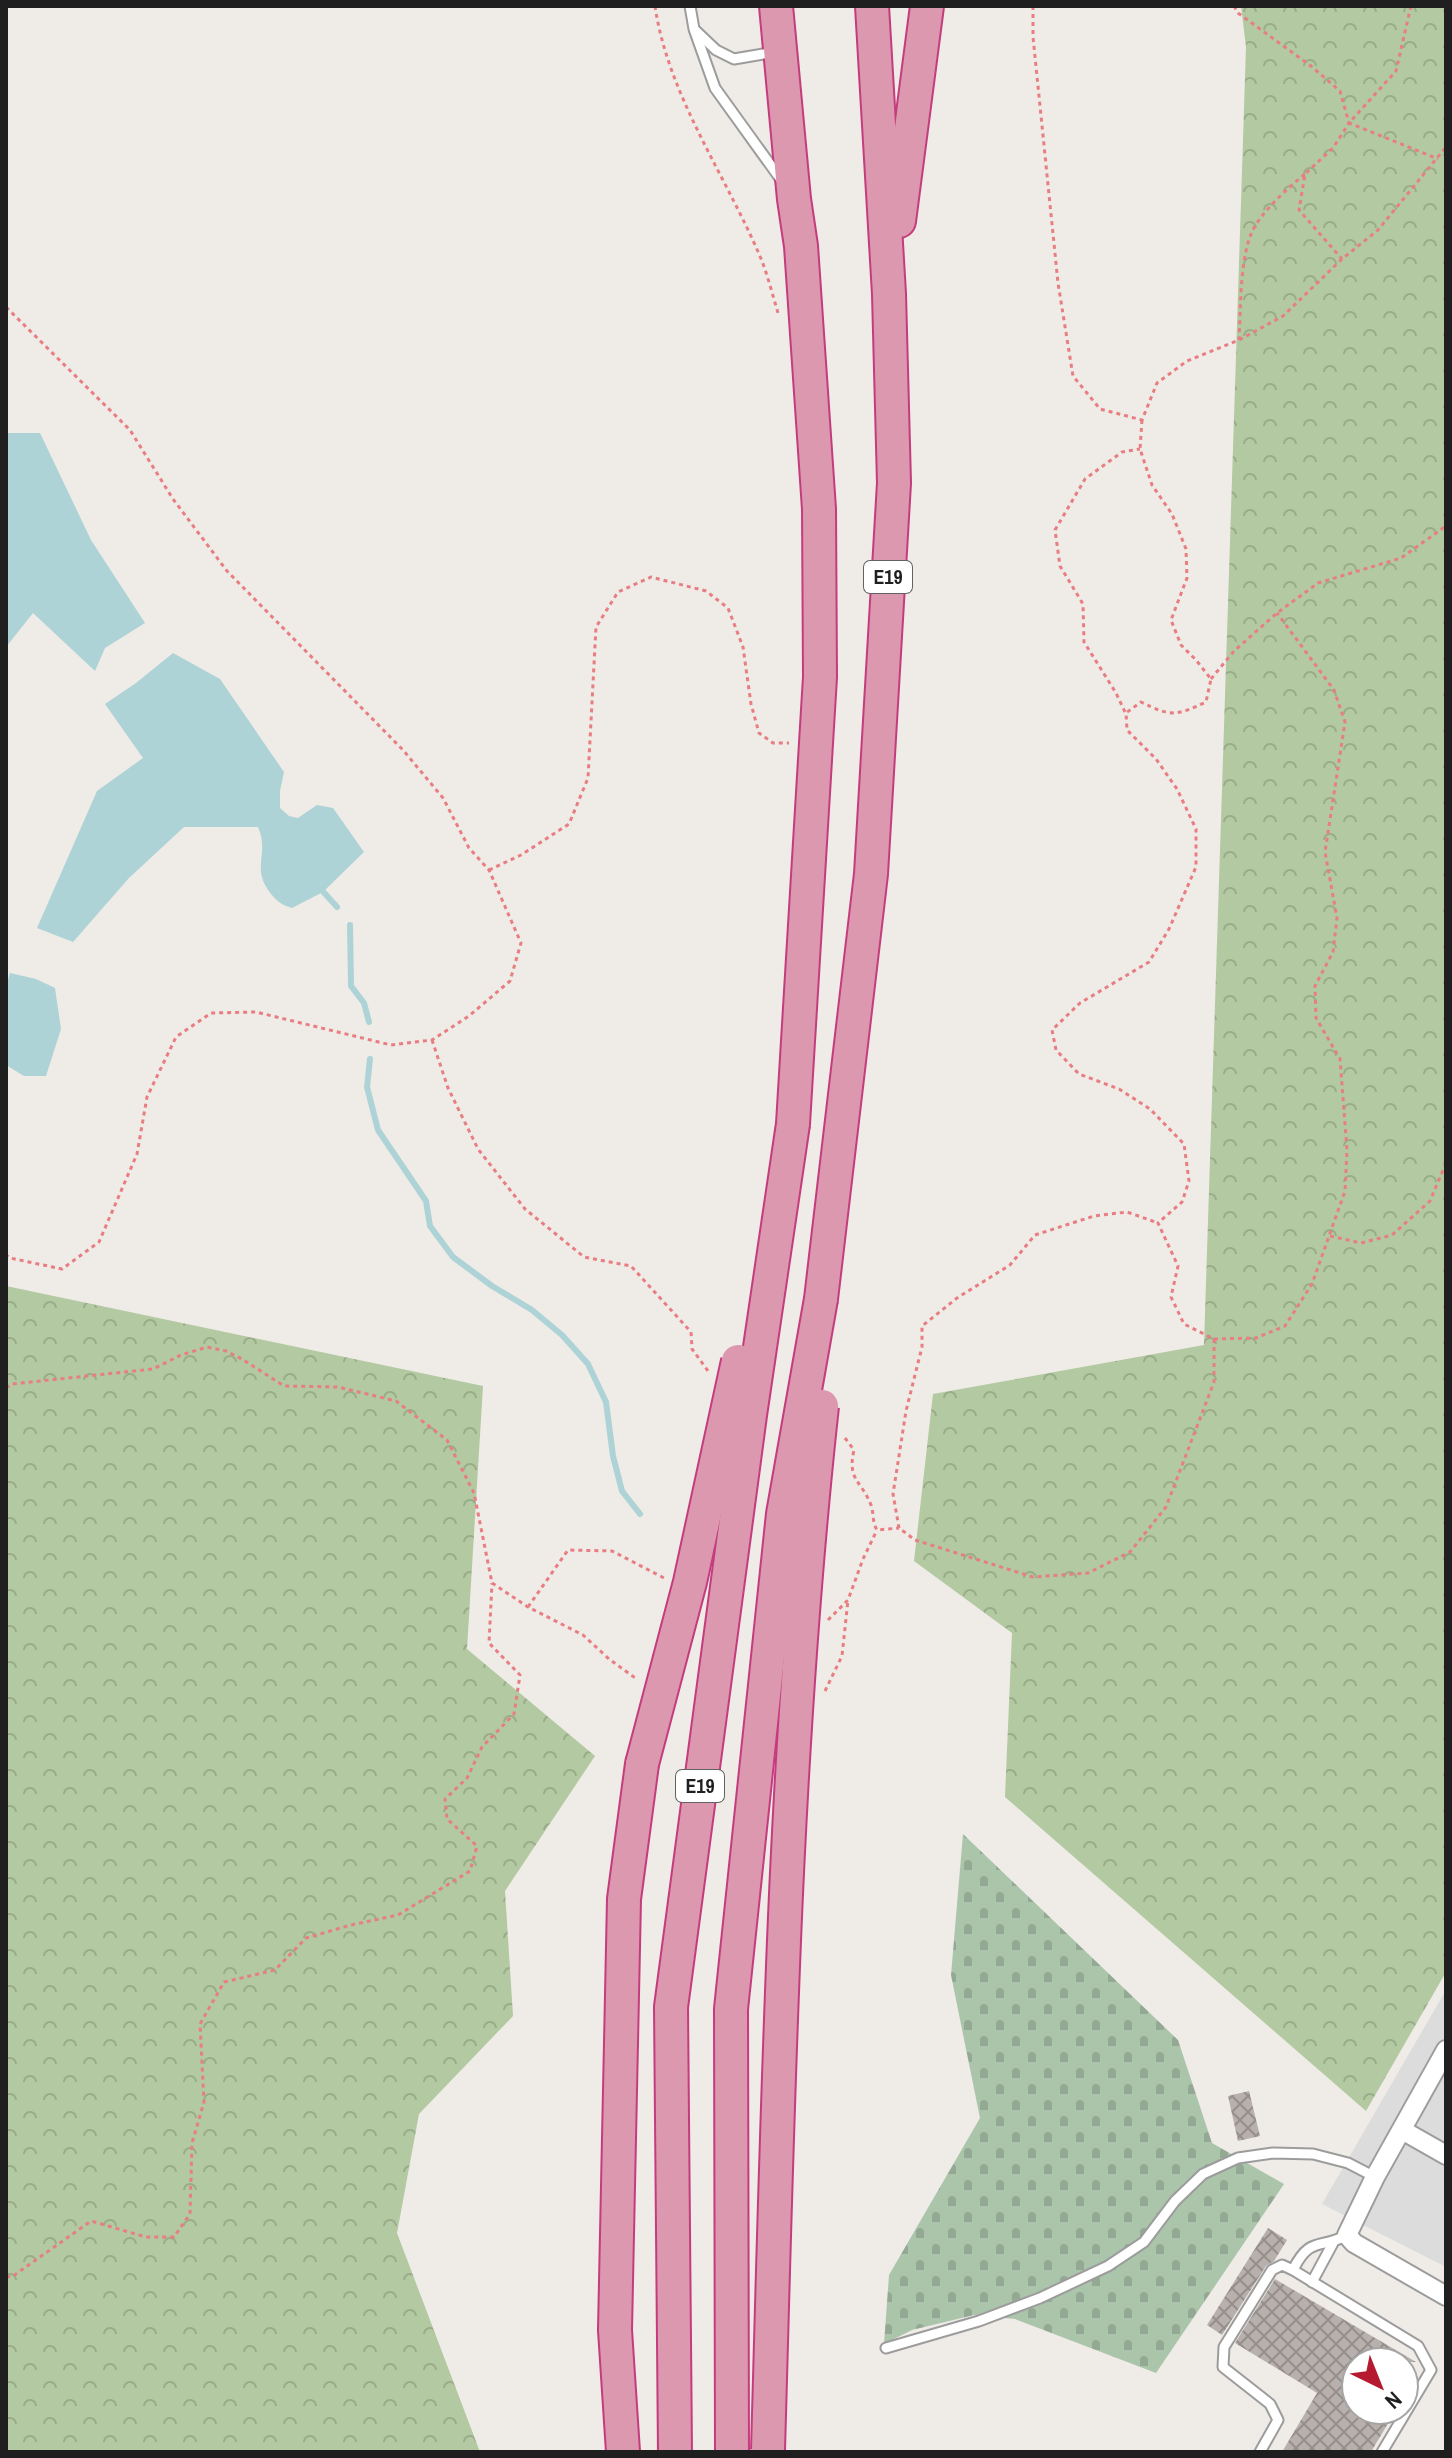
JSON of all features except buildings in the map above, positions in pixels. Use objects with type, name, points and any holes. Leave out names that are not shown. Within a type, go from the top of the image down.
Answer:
[{"type":"highway","name":"E19","points":[[675,2452],[671,2007],[748,1431],[793,1124],[820,677],[819,509],[801,246],[776,6]]},
{"type":"highway","name":"E19","points":[[732,2452],[731,2009],[783,1514],[821,1299],[871,874],[894,483],[889,294],[872,6]]},
{"type":"highway","points":[[889,294],[927,6]]},
{"type":"highway","points":[[623,2452],[615,2330],[624,1899],[642,1764],[690,1582],[793,1124]]},
{"type":"highway","points":[[768,2451],[783,1916],[811,1508],[823,1405],[821,1299]]},
{"type":"street","points":[[1446,2050],[1340,2239],[1354,2243],[1446,2296]]},
{"type":"street","points":[[1402,2130],[1446,2155]]},
{"type":"lane","points":[[690,6],[694,29],[715,88],[794,199]]},
{"type":"lane","points":[[694,29],[716,50],[734,59],[779,51]]},
{"type":"lane","points":[[886,2348],[979,2321],[1040,2298],[1108,2266],[1144,2242],[1175,2201],[1203,2174],[1238,2158],[1273,2153],[1313,2154],[1348,2163],[1375,2177]]},
{"type":"lane","points":[[1293,2270],[1301,2254],[1317,2242],[1340,2239]]},
{"type":"lane","points":[[1312,2282],[1340,2239]]},
{"type":"lane","points":[[1260,2452],[1278,2420],[1270,2404],[1223,2367],[1224,2347],[1272,2270],[1282,2265],[1418,2346],[1431,2370],[1382,2452]]},
{"type":"path","points":[[655,6],[658,26],[685,103],[762,261],[780,320]]},
{"type":"path","points":[[1033,6],[1033,37],[1058,283],[1073,376],[1100,409],[1142,420]]},
{"type":"path","points":[[1234,6],[1238,13],[1340,91],[1349,123]]},
{"type":"path","points":[[1239,340],[1248,242],[1256,224],[1287,189],[1333,148],[1349,123],[1396,71],[1411,6]]},
{"type":"path","points":[[1349,123],[1438,159]]},
{"type":"path","points":[[1211,679],[1181,645],[1171,620],[1187,578],[1186,549],[1172,514],[1152,485],[1140,449],[1142,420],[1157,383],[1187,361],[1239,340],[1283,316],[1342,259],[1378,230],[1446,147]]},
{"type":"path","points":[[1305,174],[1299,210],[1342,259]]},
{"type":"path","points":[[6,307],[130,430],[173,499],[227,571],[403,750],[443,798],[469,848],[489,870],[521,943],[510,981],[469,1016],[432,1040],[391,1045],[256,1012],[211,1013],[176,1037],[170,1049],[147,1097],[137,1154],[99,1242],[62,1269],[6,1255]]},
{"type":"path","points":[[1140,449],[1122,452],[1085,479],[1055,530],[1060,566],[1083,604],[1084,642],[1126,713],[1127,730],[1156,759],[1177,789],[1196,829],[1196,867],[1169,929],[1149,962],[1080,1003],[1052,1030],[1056,1050],[1079,1074],[1119,1089],[1150,1109],[1184,1144],[1189,1181],[1186,1191],[1182,1202],[1158,1223]]},
{"type":"path","points":[[1126,713],[1141,702],[1164,714],[1183,712],[1206,702],[1211,679],[1234,651],[1277,613],[1318,583],[1401,558],[1446,526]]},
{"type":"path","points":[[489,870],[521,855],[569,824],[588,778],[596,627],[618,592],[651,577],[706,591],[728,608],[743,647],[751,704],[759,733],[773,743],[817,742]]},
{"type":"path","points":[[1214,1339],[1214,1382],[1166,1507],[1130,1552],[1088,1573],[1033,1577],[915,1540],[899,1528],[893,1494],[906,1411],[922,1347],[922,1326],[957,1298],[1010,1265],[1035,1235],[1094,1216],[1127,1212],[1158,1223],[1178,1266],[1171,1297],[1184,1324],[1214,1339],[1256,1338],[1285,1326],[1312,1284],[1345,1191],[1347,1150],[1340,1059],[1316,1018],[1315,986],[1333,952],[1337,918],[1325,852],[1345,722],[1334,690],[1277,613]]},
{"type":"path","points":[[432,1040],[448,1088],[478,1149],[525,1209],[584,1257],[631,1266]]},
{"type":"path","points":[[1330,1236],[1361,1243],[1392,1235],[1430,1201],[1446,1163]]},
{"type":"path","points":[[6,1388],[12,1384],[153,1369],[181,1355],[207,1347],[242,1359],[284,1386],[338,1387],[396,1401],[447,1440],[474,1493],[492,1583],[489,1643],[520,1675],[514,1714],[482,1747],[467,1778],[445,1799],[447,1819],[477,1846],[470,1871],[398,1915],[306,1938],[275,1970],[224,1982],[200,2024],[204,2102],[192,2143],[190,2214],[174,2237],[146,2237],[91,2221],[13,2276],[6,2277]]},
{"type":"path","points":[[492,1583],[528,1607],[583,1635],[639,1681]]},
{"type":"shaded area","points":[[1446,1990],[1446,2267],[1322,2204]]},
{"type":"green space","points":[[1241,6],[1446,6],[1446,1972],[1366,2111],[1005,1797],[1012,1633],[914,1561],[933,1394],[1204,1345],[1246,47]]},
{"type":"green space","points":[[6,1286],[483,1386],[467,1649],[595,1756],[505,1891],[513,2016],[419,2114],[397,2233],[480,2452],[6,2452]]},
{"type":"green space","points":[[963,1834],[1178,2040],[1212,2143],[1284,2184],[1156,2373],[1015,2319],[974,2315],[912,2330],[884,2344],[889,2275],[980,2118],[951,1975]]},
{"type":"water","points":[[6,433],[40,433],[91,540],[145,623],[105,648],[95,671],[33,613],[6,647]]},
{"type":"water","points":[[173,653],[220,679],[284,772],[280,808],[289,816],[298,818],[317,805],[333,808],[364,852],[323,892],[292,908],[278,901],[265,885],[258,827],[184,827],[129,878],[73,942],[37,928],[97,791],[143,758],[105,704]]},
{"type":"water","points":[[10,973],[36,979],[55,988],[61,1029],[46,1076],[24,1076],[6,1065],[6,987]]},
{"type":"waterway","points":[[318,886],[337,907]]},
{"type":"waterway","points":[[350,925],[351,986],[364,1003],[369,1022]]},
{"type":"waterway","points":[[370,1059],[367,1087],[378,1130],[426,1201],[430,1226],[453,1257],[532,1310],[562,1335],[588,1364],[606,1402],[613,1456],[622,1491],[640,1514]]}]
